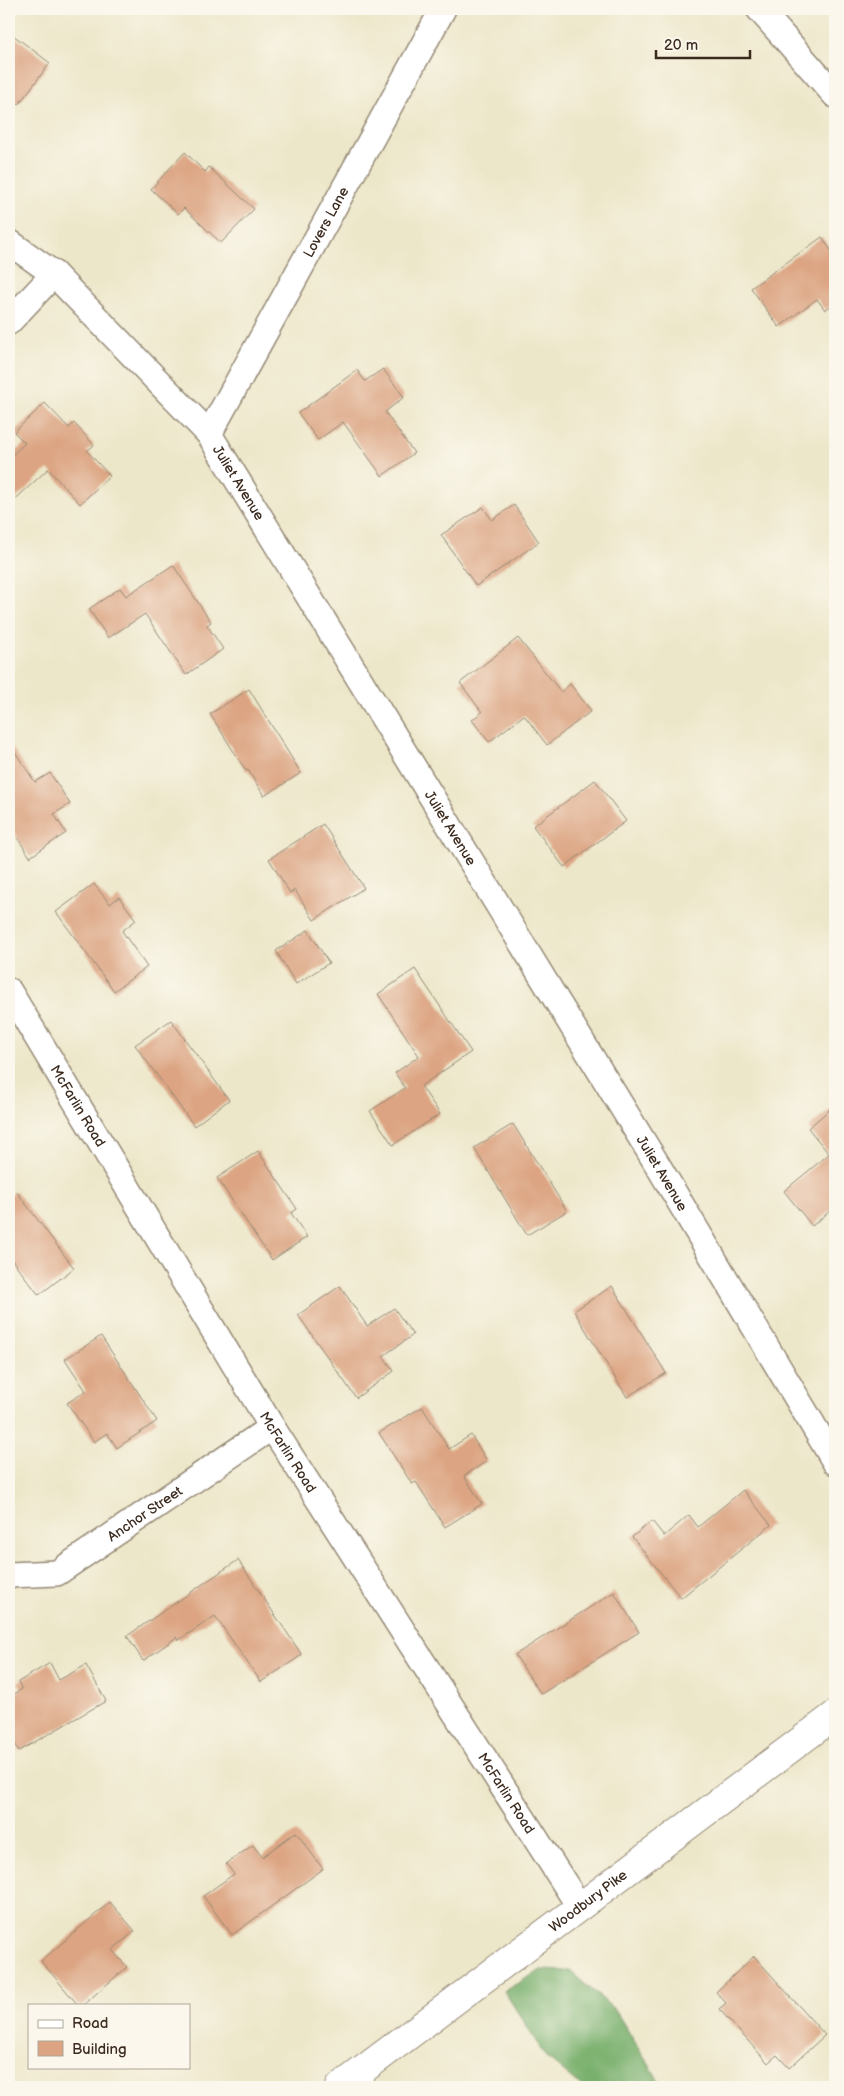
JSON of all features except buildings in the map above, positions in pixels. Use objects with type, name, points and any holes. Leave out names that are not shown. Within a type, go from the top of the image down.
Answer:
[{"type":"street","name":"Lovers Lane","points":[[209,434],[443,9]]},
{"type":"street","points":[[759,9],[835,95]]},
{"type":"street","name":"Juliet Avenue","points":[[9,242],[54,274],[209,434],[657,1164],[835,1462]]},
{"type":"street","points":[[9,322],[54,274]]},
{"type":"street","name":"McFarlin Road","points":[[9,991],[272,1427],[579,1906]]},
{"type":"street","name":"Anchor Street","points":[[9,1575],[57,1573],[272,1427]]},
{"type":"street","name":"Woodbury Pike","points":[[340,2087],[835,1715]]},
{"type":"green space","points":[[541,1970],[570,1971],[615,2010],[663,2087],[582,2087],[546,2057],[504,1991]]}]
